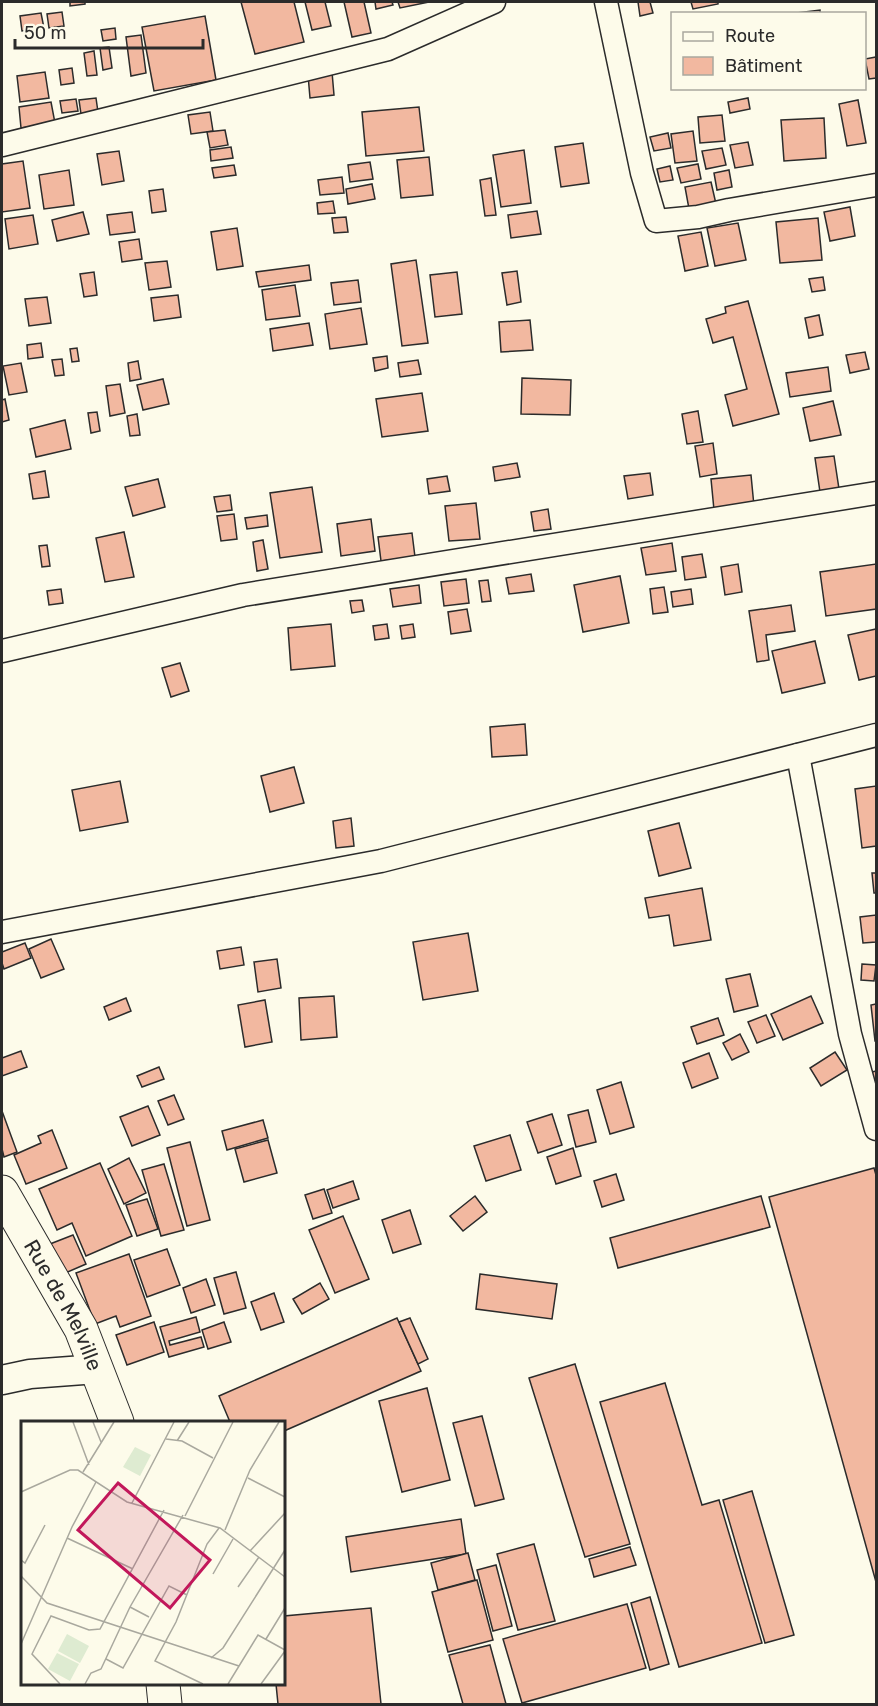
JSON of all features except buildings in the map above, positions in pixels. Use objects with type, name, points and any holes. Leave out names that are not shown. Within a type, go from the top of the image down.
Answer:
[{"type":"main road","name":"Rue de Melville","points":[[2,1192],[81,1329],[117,1421]]},
{"type":"main road","points":[[163,1685],[165,1704]]},
{"type":"street","points":[[2,145],[388,49],[494,2]]},
{"type":"street","points":[[606,2],[642,173],[656,221],[698,217],[876,185]]},
{"type":"street","points":[[2,651],[243,595],[876,493]]},
{"type":"street","points":[[2,932],[381,861],[876,735]]},
{"type":"street","points":[[798,755],[850,1034],[876,1129]]},
{"type":"street","points":[[2,1380],[30,1374],[97,1369]]}]
